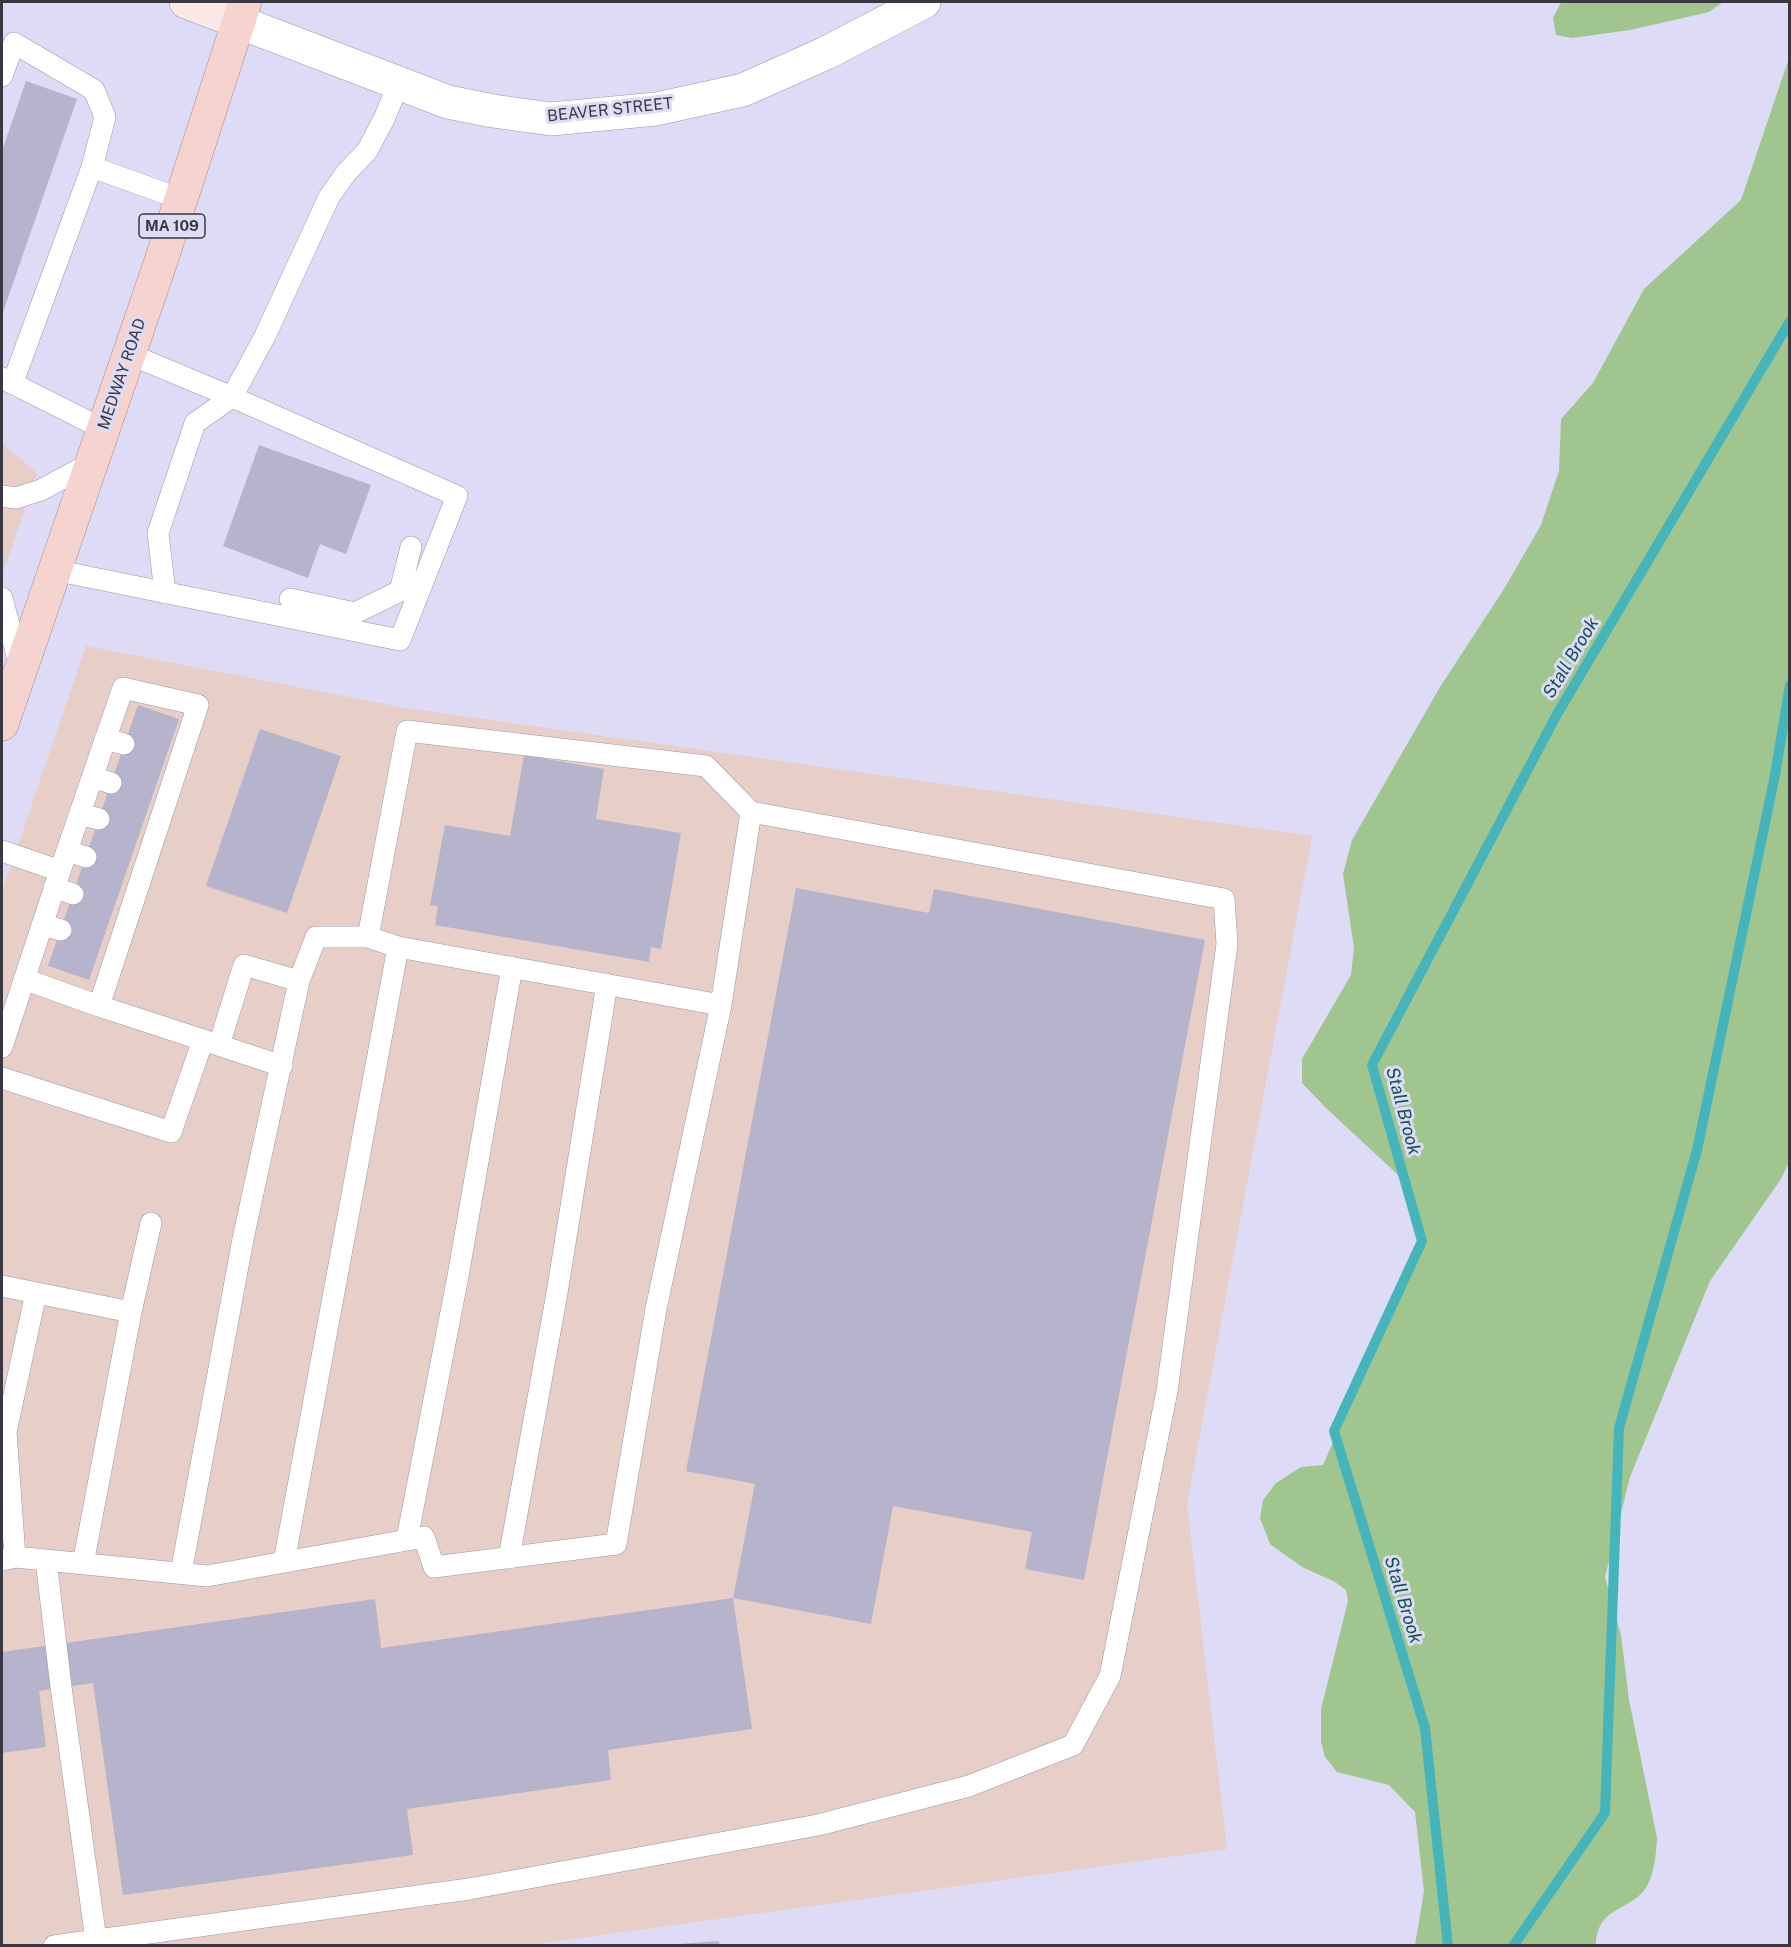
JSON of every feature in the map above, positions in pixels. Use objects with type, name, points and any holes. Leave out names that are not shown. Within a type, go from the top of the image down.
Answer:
[{"type":"main road","name":"BEAVER STREET","points":[[186,2],[244,8]]},
{"type":"main road","name":"MEDWAY ROAD","points":[[2,724],[129,354],[244,8]]},
{"type":"street","name":"BEAVER STREET","points":[[244,8],[399,83],[448,102],[551,119],[656,109],[743,90],[826,52],[924,2]]},
{"type":"lane","points":[[2,76],[8,38],[94,90],[105,117],[92,167],[7,380],[103,429]]},
{"type":"lane","points":[[165,593],[158,533],[195,423],[232,397],[265,336],[329,197],[346,173],[367,151],[399,83]]},
{"type":"lane","points":[[92,167],[181,199]]},
{"type":"lane","points":[[54,570],[400,640],[457,496],[129,354]]},
{"type":"lane","points":[[2,496],[16,498],[41,490],[91,463]]},
{"type":"lane","points":[[291,599],[355,613],[400,591],[411,547]]},
{"type":"lane","points":[[2,598],[20,669]]},
{"type":"lane","points":[[2,1047],[24,979],[51,928],[62,884],[76,854],[102,780],[115,741],[123,687],[198,705],[173,758],[134,872],[110,947],[99,1006]]},
{"type":"lane","points":[[54,1946],[469,1889],[818,1826],[969,1786],[1073,1745],[1110,1676],[1167,1391],[1227,944],[1224,899],[751,812],[706,766],[406,731],[368,937]]},
{"type":"lane","points":[[36,1293],[6,1432],[8,1559],[46,1560],[207,1576],[423,1536],[434,1567],[616,1544],[656,1310],[721,1005],[751,812]]},
{"type":"lane","points":[[2,851],[62,884]]},
{"type":"lane","points":[[181,1573],[243,1239],[299,981],[316,937],[368,937],[398,947],[721,1005]]},
{"type":"lane","points":[[284,1562],[398,947]]},
{"type":"lane","points":[[2,1078],[171,1132],[244,965],[299,981]]},
{"type":"lane","points":[[407,1539],[460,1264],[512,967]]},
{"type":"lane","points":[[24,979],[282,1066]]},
{"type":"lane","points":[[509,1558],[559,1281],[607,984]]},
{"type":"lane","points":[[83,1564],[131,1312],[151,1223]]},
{"type":"lane","points":[[2,1286],[131,1312]]},
{"type":"lane","points":[[46,1560],[61,1688],[96,1940]]},
{"type":"shaded area","points":[[2,443],[37,473],[2,576]]},
{"type":"shaded area","points":[[86,646],[405,708],[1312,836],[1187,1504],[1227,1849],[529,1945],[2,1946],[2,892]]},
{"type":"green space","points":[[1561,2],[1723,2],[1709,12],[1630,30],[1572,38],[1556,35],[1553,18]]},
{"type":"green space","points":[[1789,58],[1789,1162],[1781,1179],[1710,1281],[1630,1477],[1605,1577],[1621,1635],[1629,1700],[1657,1838],[1654,1867],[1642,1893],[1609,1915],[1603,1922],[1598,1932],[1596,1945],[1415,1945],[1424,1891],[1415,1812],[1389,1785],[1337,1772],[1325,1757],[1321,1742],[1321,1709],[1348,1601],[1346,1590],[1335,1582],[1302,1567],[1270,1544],[1260,1518],[1263,1500],[1276,1483],[1301,1467],[1323,1465],[1381,1333],[1416,1263],[1418,1216],[1411,1187],[1302,1083],[1302,1059],[1351,975],[1354,948],[1343,874],[1352,840],[1440,687],[1504,589],[1541,525],[1559,471],[1561,419],[1593,383],[1644,289],[1741,200]]},
{"type":"building","points":[[26,81],[77,99],[2,315],[2,151]]},
{"type":"building","points":[[259,445],[371,485],[346,554],[320,544],[308,578],[223,546]]},
{"type":"building","points":[[138,705],[179,719],[89,980],[48,966]]},
{"type":"building","points":[[260,729],[341,756],[287,913],[206,886]]},
{"type":"building","points":[[524,755],[604,769],[596,819],[681,833],[661,949],[651,947],[649,962],[435,925],[438,906],[430,905],[445,825],[510,836]]},
{"type":"building","points":[[796,888],[929,913],[934,889],[1205,940],[1084,1580],[1025,1569],[1032,1532],[893,1506],[871,1624],[733,1598],[755,1484],[686,1471]]},
{"type":"building","points":[[733,1598],[752,1729],[608,1750],[611,1780],[407,1809],[413,1855],[123,1895],[93,1683],[39,1691],[46,1747],[2,1753],[2,1652],[375,1599],[381,1648]]},
{"type":"building","points":[[719,1941],[720,1946],[679,1946],[679,1944]]},
{"type":"waterway","name":"Stall Brook","points":[[1448,1946],[1425,1728],[1334,1431],[1422,1241],[1372,1065],[1556,716],[1790,321]]},
{"type":"waterway","name":"Stall Brook","points":[[1513,1946],[1605,1813],[1619,1428],[1697,1150],[1775,775],[1790,685]]}]
